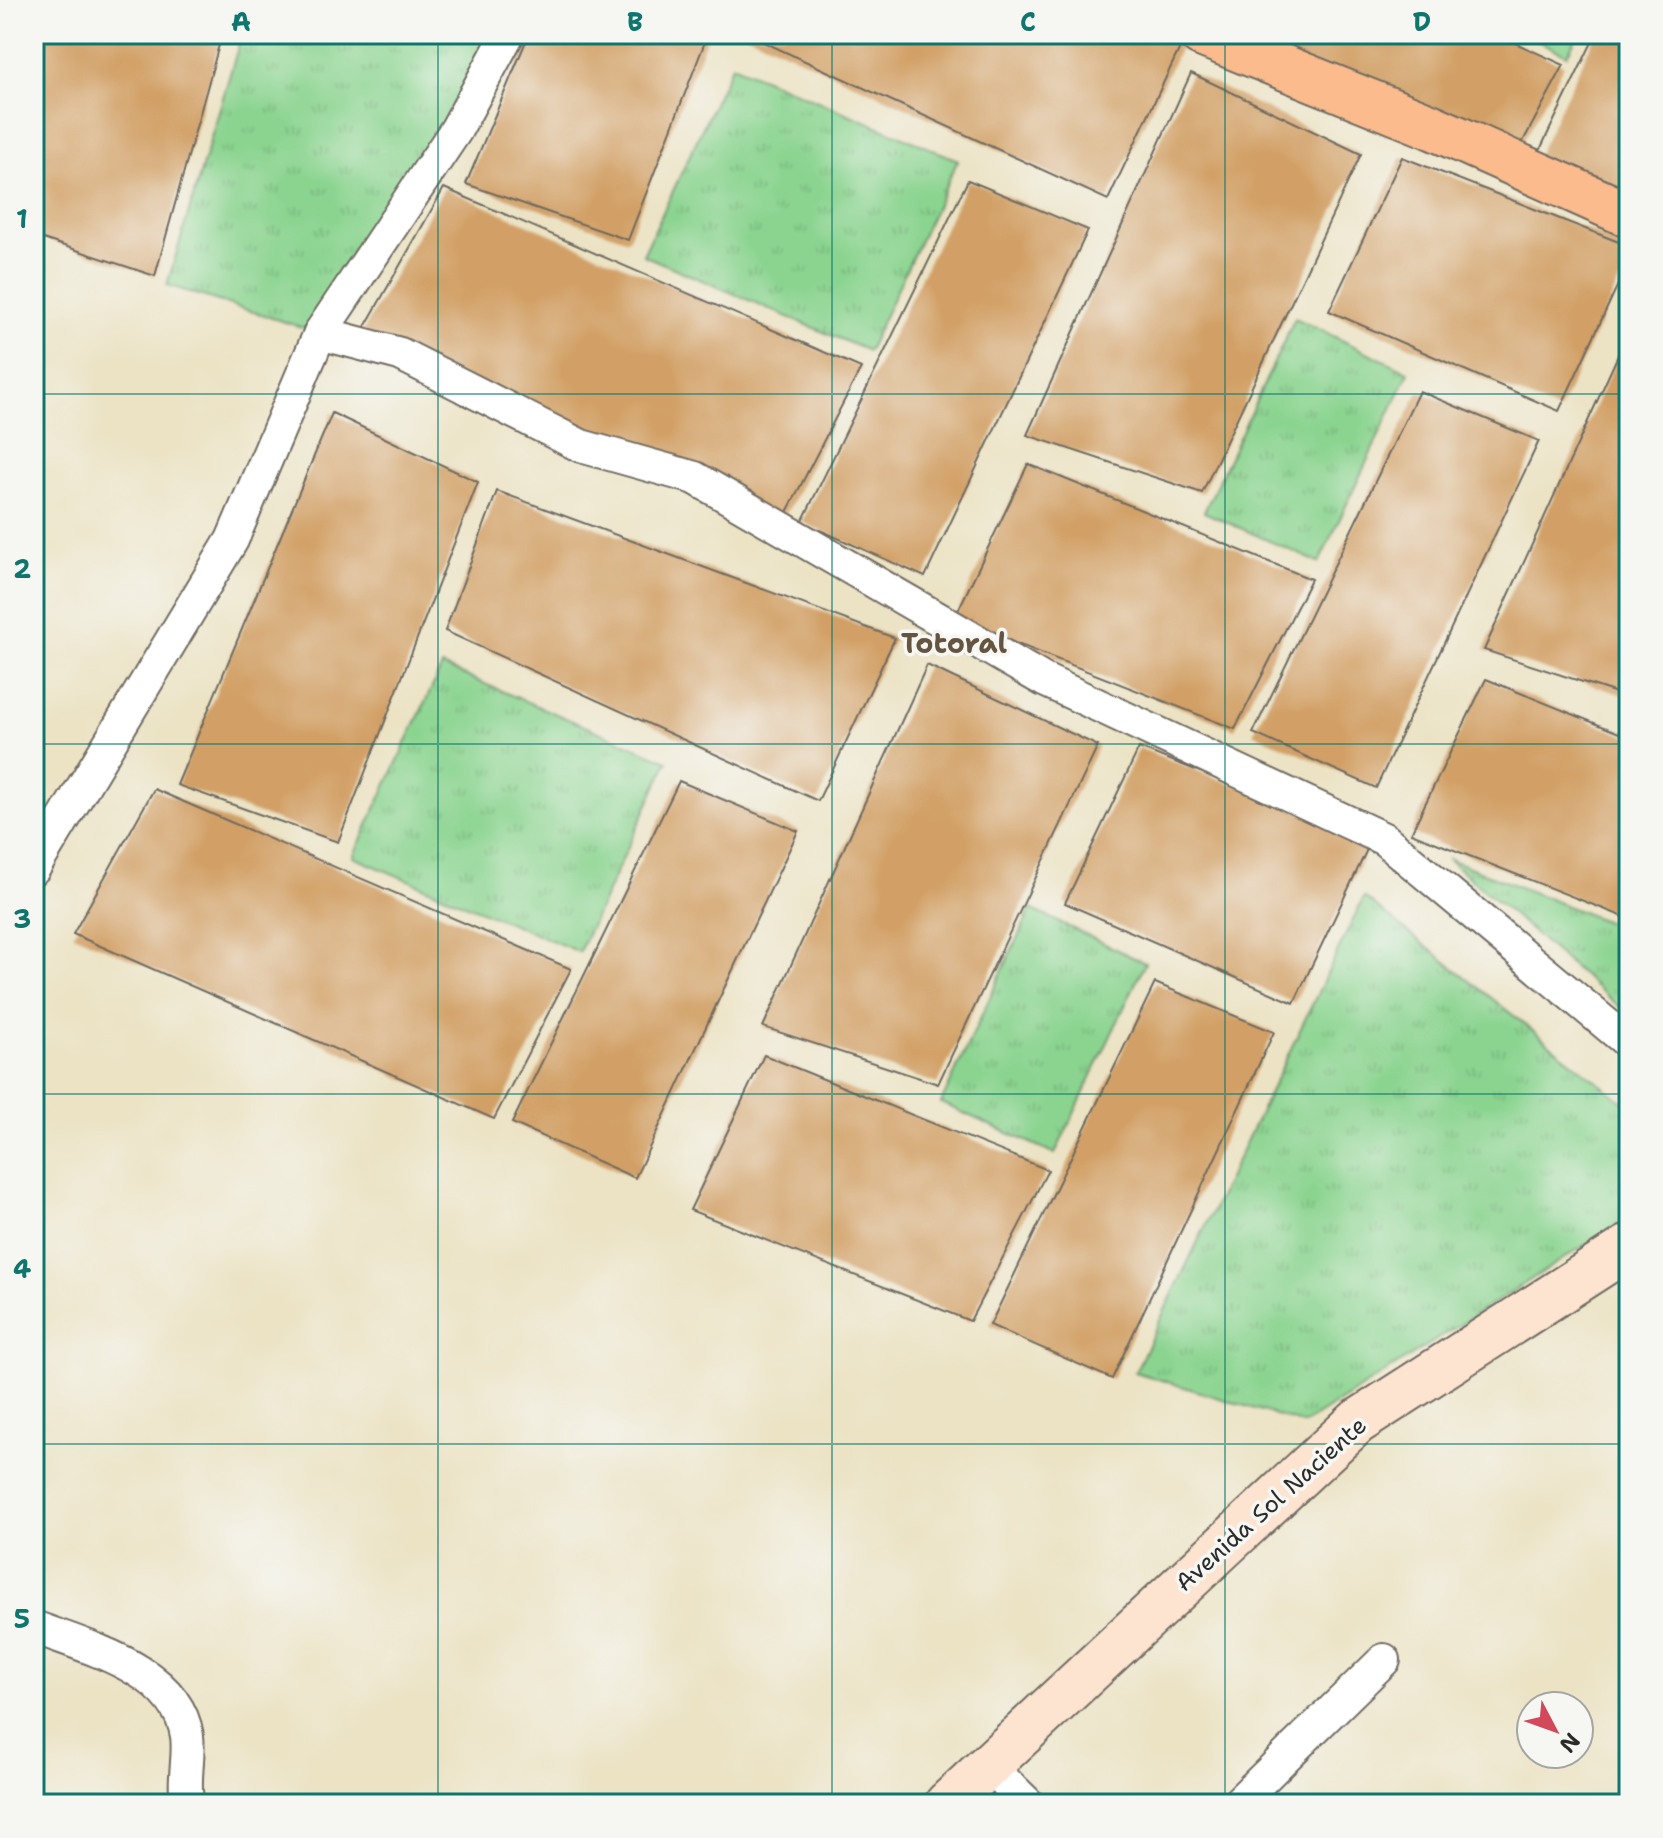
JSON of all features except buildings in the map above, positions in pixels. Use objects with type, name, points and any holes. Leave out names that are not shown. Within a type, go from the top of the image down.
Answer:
[{"type":"main road","points":[[1201,34],[1430,126],[1629,215]]},
{"type":"street","points":[[34,868],[232,540],[320,333],[456,130],[508,34]]},
{"type":"street","points":[[320,333],[400,354],[581,446],[695,478],[1044,680],[1384,839],[1629,1043]]},
{"type":"street","name":"Avenida Sol Naciente","points":[[947,1804],[1357,1422],[1629,1247]]},
{"type":"street","points":[[34,1627],[140,1671],[177,1703],[187,1736],[188,1804]]},
{"type":"street","points":[[1237,1804],[1384,1660]]},
{"type":"street","points":[[988,1765],[1028,1804]]},
{"type":"green space","points":[[242,34],[503,34],[320,333],[167,285]]},
{"type":"green space","points":[[1525,34],[1578,34],[1567,55]]},
{"type":"green space","points":[[732,65],[958,160],[868,351],[643,255]]},
{"type":"green space","points":[[1295,318],[1409,372],[1319,563],[1204,512]]},
{"type":"green space","points":[[442,666],[668,761],[579,952],[353,857]]},
{"type":"green space","points":[[1447,858],[1629,931],[1629,1015]]},
{"type":"green space","points":[[1364,897],[1629,1107],[1629,1217],[1304,1424],[1135,1372]]},
{"type":"green space","points":[[1031,909],[1145,963],[1055,1154],[941,1103]]},
{"type":"district","name":"Totoral","points":[[954,643]]}]
